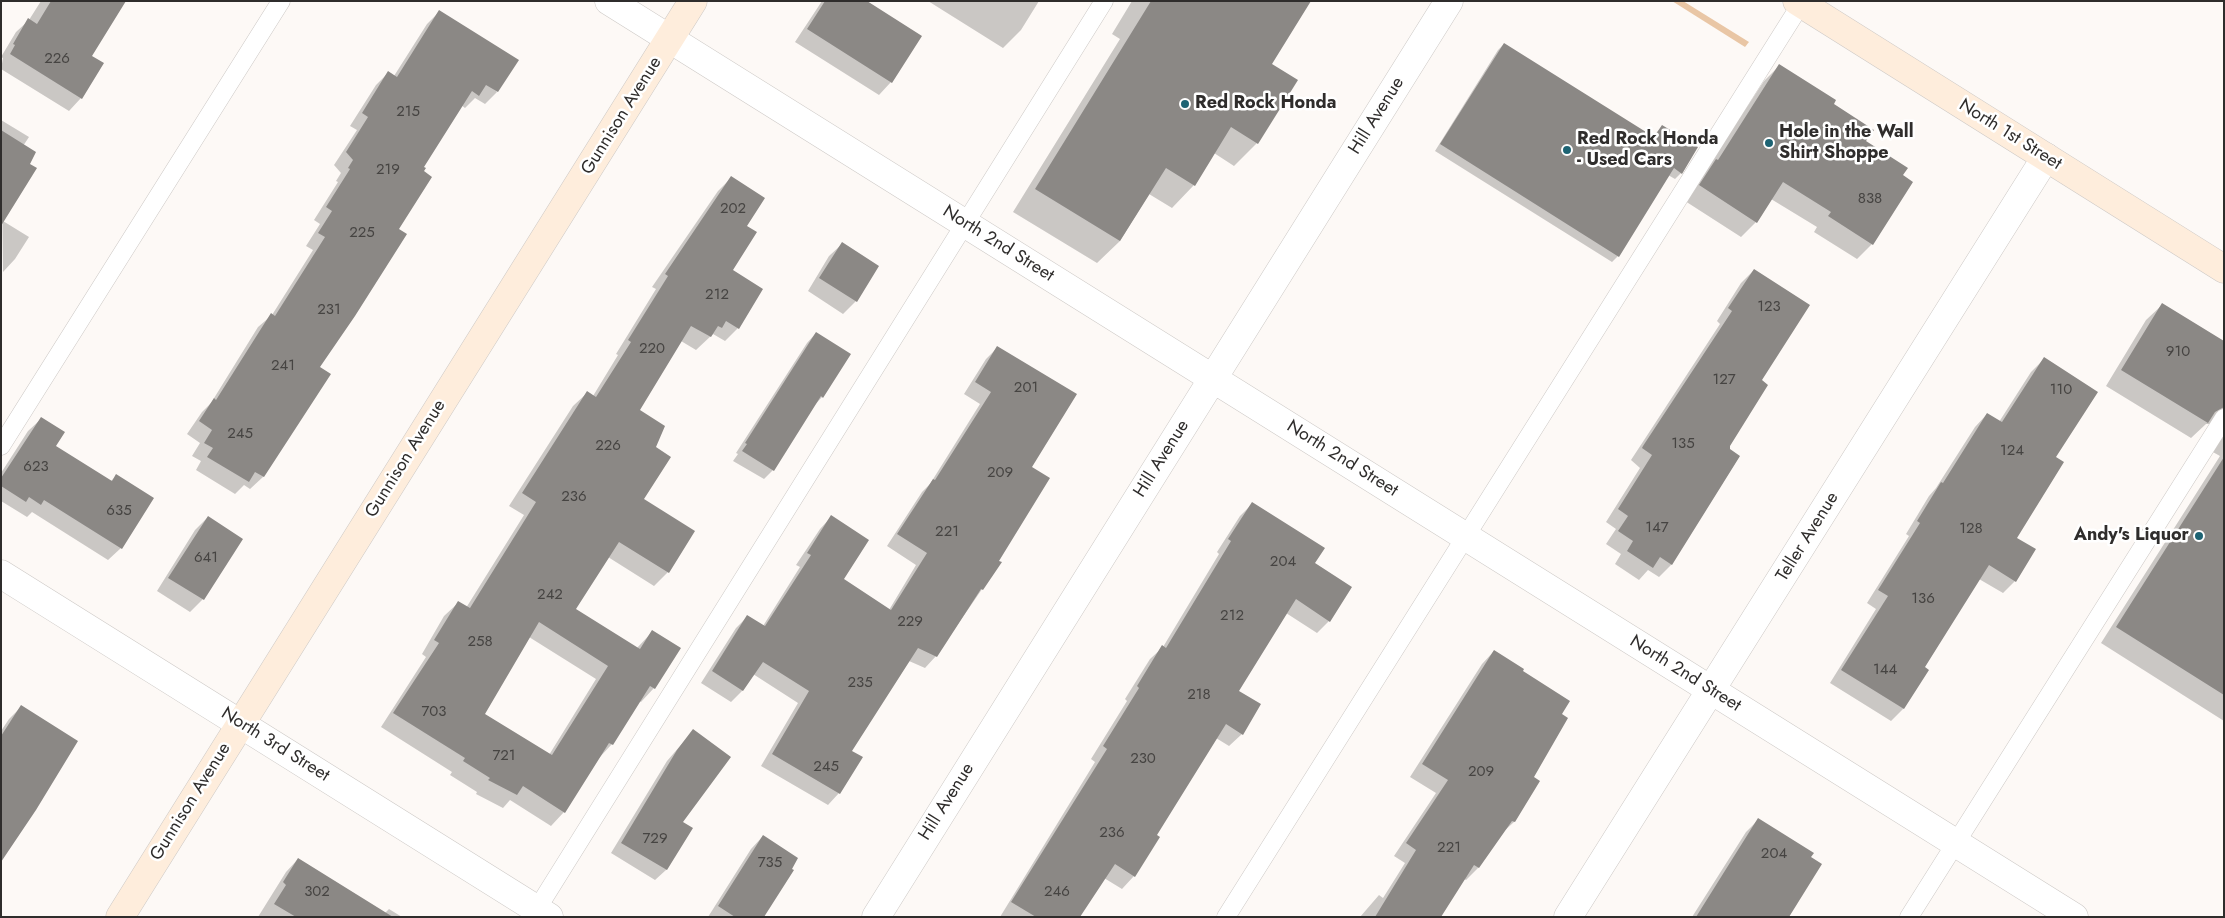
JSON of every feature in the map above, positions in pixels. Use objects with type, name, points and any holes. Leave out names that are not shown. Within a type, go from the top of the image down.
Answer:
[{"type":"street","name":"North 2nd Street","points":[[609,1],[2074,917]]},
{"type":"street","name":"Gunnison Avenue","points":[[120,917],[694,1]]},
{"type":"street","name":"Hill Avenue","points":[[876,917],[1449,1]]},
{"type":"street","name":"North 1st Street","points":[[1799,3],[2224,269]]},
{"type":"street","name":"Teller Avenue","points":[[1568,917],[2046,157]]},
{"type":"street","name":"North 3rd Street","points":[[1,574],[241,723],[539,914]]},
{"type":"lane","points":[[1,446],[282,1]]},
{"type":"lane","points":[[539,914],[1104,1]]},
{"type":"lane","points":[[1226,917],[1466,537],[1799,3]]},
{"type":"lane","points":[[1910,917],[2224,418]]},
{"type":"shaded area","points":[[1672,1],[1683,1],[1749,42],[1745,47]]},
{"type":"building","points":[[51,1],[126,1],[92,56],[104,63],[82,99],[10,54],[15,45],[13,44],[28,18],[37,24]]},
{"type":"building","points":[[825,1],[867,1],[922,36],[892,83],[807,29]]},
{"type":"building","name":"Red Rock Honda","points":[[1151,1],[1311,1],[1272,64],[1298,80],[1258,144],[1231,127],[1195,186],[1166,168],[1120,241],[1035,189]]},
{"type":"building","points":[[439,10],[519,60],[498,92],[486,85],[479,96],[472,91],[424,167],[426,168],[424,171],[432,177],[399,229],[407,234],[320,367],[331,374],[264,477],[255,472],[249,482],[207,457],[213,448],[204,443],[212,430],[199,421],[214,398],[216,400],[271,313],[275,316],[325,237],[318,233],[332,211],[326,207],[350,169],[348,168],[353,160],[346,152],[368,117],[362,113],[388,71],[397,77]]},
{"type":"building","name":"Red Rock Honda - Used Cars","points":[[1504,43],[1654,137],[1662,125],[1698,147],[1682,174],[1674,168],[1619,257],[1440,144]]},
{"type":"building","points":[[1779,64],[1836,100],[1834,104],[1874,130],[1866,141],[1908,168],[1903,175],[1913,182],[1873,245],[1828,216],[1831,212],[1783,182],[1757,223],[1699,185],[1716,159],[1718,160]]},
{"type":"building","points":[[1,130],[36,152],[30,164],[37,168],[1,226]]},
{"type":"building","points":[[731,176],[765,198],[747,226],[757,232],[733,270],[763,289],[739,329],[726,321],[722,328],[718,326],[711,337],[691,326],[640,410],[665,426],[656,447],[671,457],[644,499],[695,531],[669,573],[619,542],[576,609],[640,649],[652,630],[681,648],[655,689],[650,686],[613,745],[609,743],[565,813],[523,786],[517,795],[488,780],[490,778],[463,761],[465,758],[393,713],[439,643],[434,640],[458,601],[470,608],[536,502],[522,493],[587,391],[596,397],[631,342],[628,340],[668,276],[665,274]],"holes":[[[539,622],[608,666],[552,755],[485,714]]]},
{"type":"building","points":[[842,242],[879,266],[857,302],[819,278]]},
{"type":"building","points":[[1754,269],[1810,305],[1762,380],[1768,385],[1730,446],[1730,449],[1740,456],[1672,565],[1660,557],[1653,568],[1627,551],[1633,541],[1618,531],[1628,516],[1618,509],[1652,455],[1642,448],[1643,446],[1732,311],[1728,308]]},
{"type":"building","points":[[2162,303],[2224,341],[2224,407],[2215,412],[2208,423],[2121,370]]},
{"type":"building","points":[[816,332],[851,354],[823,398],[821,396],[774,471],[742,451],[747,444],[745,443]]},
{"type":"building","points":[[997,346],[1077,394],[1032,467],[1050,478],[999,561],[1002,562],[983,590],[981,589],[937,657],[918,648],[852,751],[863,757],[840,794],[772,754],[809,691],[763,662],[743,691],[712,671],[747,615],[765,626],[811,555],[807,553],[831,515],[869,540],[844,579],[891,610],[927,553],[897,534],[933,479],[935,480],[991,392],[975,382]]},
{"type":"building","points":[[2044,357],[2098,392],[2056,457],[2064,462],[2017,538],[2036,549],[2016,582],[1989,565],[1925,667],[1929,670],[1904,709],[1841,670],[1888,596],[1878,590],[1920,523],[1917,521],[1941,482],[1943,483],[1987,413],[2002,422]]},
{"type":"building","points":[[41,417],[65,432],[56,446],[112,481],[116,474],[154,498],[122,549],[44,500],[41,505],[29,497],[26,502],[1,486],[1,478]]},
{"type":"building","name":"Andy's Liquor","points":[[2224,457],[2224,695],[2116,627]]},
{"type":"building","points":[[1252,502],[1325,548],[1315,563],[1352,587],[1330,622],[1296,599],[1239,691],[1261,704],[1243,735],[1226,724],[1157,835],[1160,837],[1135,877],[1115,864],[1080,917],[1036,917],[1011,902],[1107,749],[1103,746],[1139,688],[1137,686],[1162,645],[1166,648],[1231,541],[1228,539]]},
{"type":"building","points":[[208,516],[243,539],[204,600],[168,578]]},
{"type":"building","points":[[1494,650],[1570,701],[1562,714],[1568,718],[1534,777],[1540,781],[1515,822],[1512,821],[1479,868],[1474,865],[1441,917],[1375,917],[1416,850],[1406,843],[1448,780],[1422,764]]},
{"type":"building","points":[[21,705],[78,741],[36,810],[1,862],[1,736]]},
{"type":"building","points":[[693,729],[731,757],[683,822],[693,828],[667,870],[621,843],[677,750]]},
{"type":"building","points":[[1758,818],[1814,853],[1811,857],[1822,864],[1789,917],[1696,917]]},
{"type":"building","points":[[763,835],[798,858],[792,869],[794,870],[764,917],[735,917],[718,906]]},
{"type":"building","points":[[298,858],[393,917],[296,917],[274,904],[286,885],[283,882]]},
{"type":"place","name":"Red Rock Honda","points":[[1185,104]]},
{"type":"place","name":"Hole in the Wall Shirt Shoppe","points":[[1769,143]]},
{"type":"place","name":"Red Rock Honda - Used Cars","points":[[1567,150]]},
{"type":"place","name":"Andy's Liquor","points":[[2199,536]]}]
